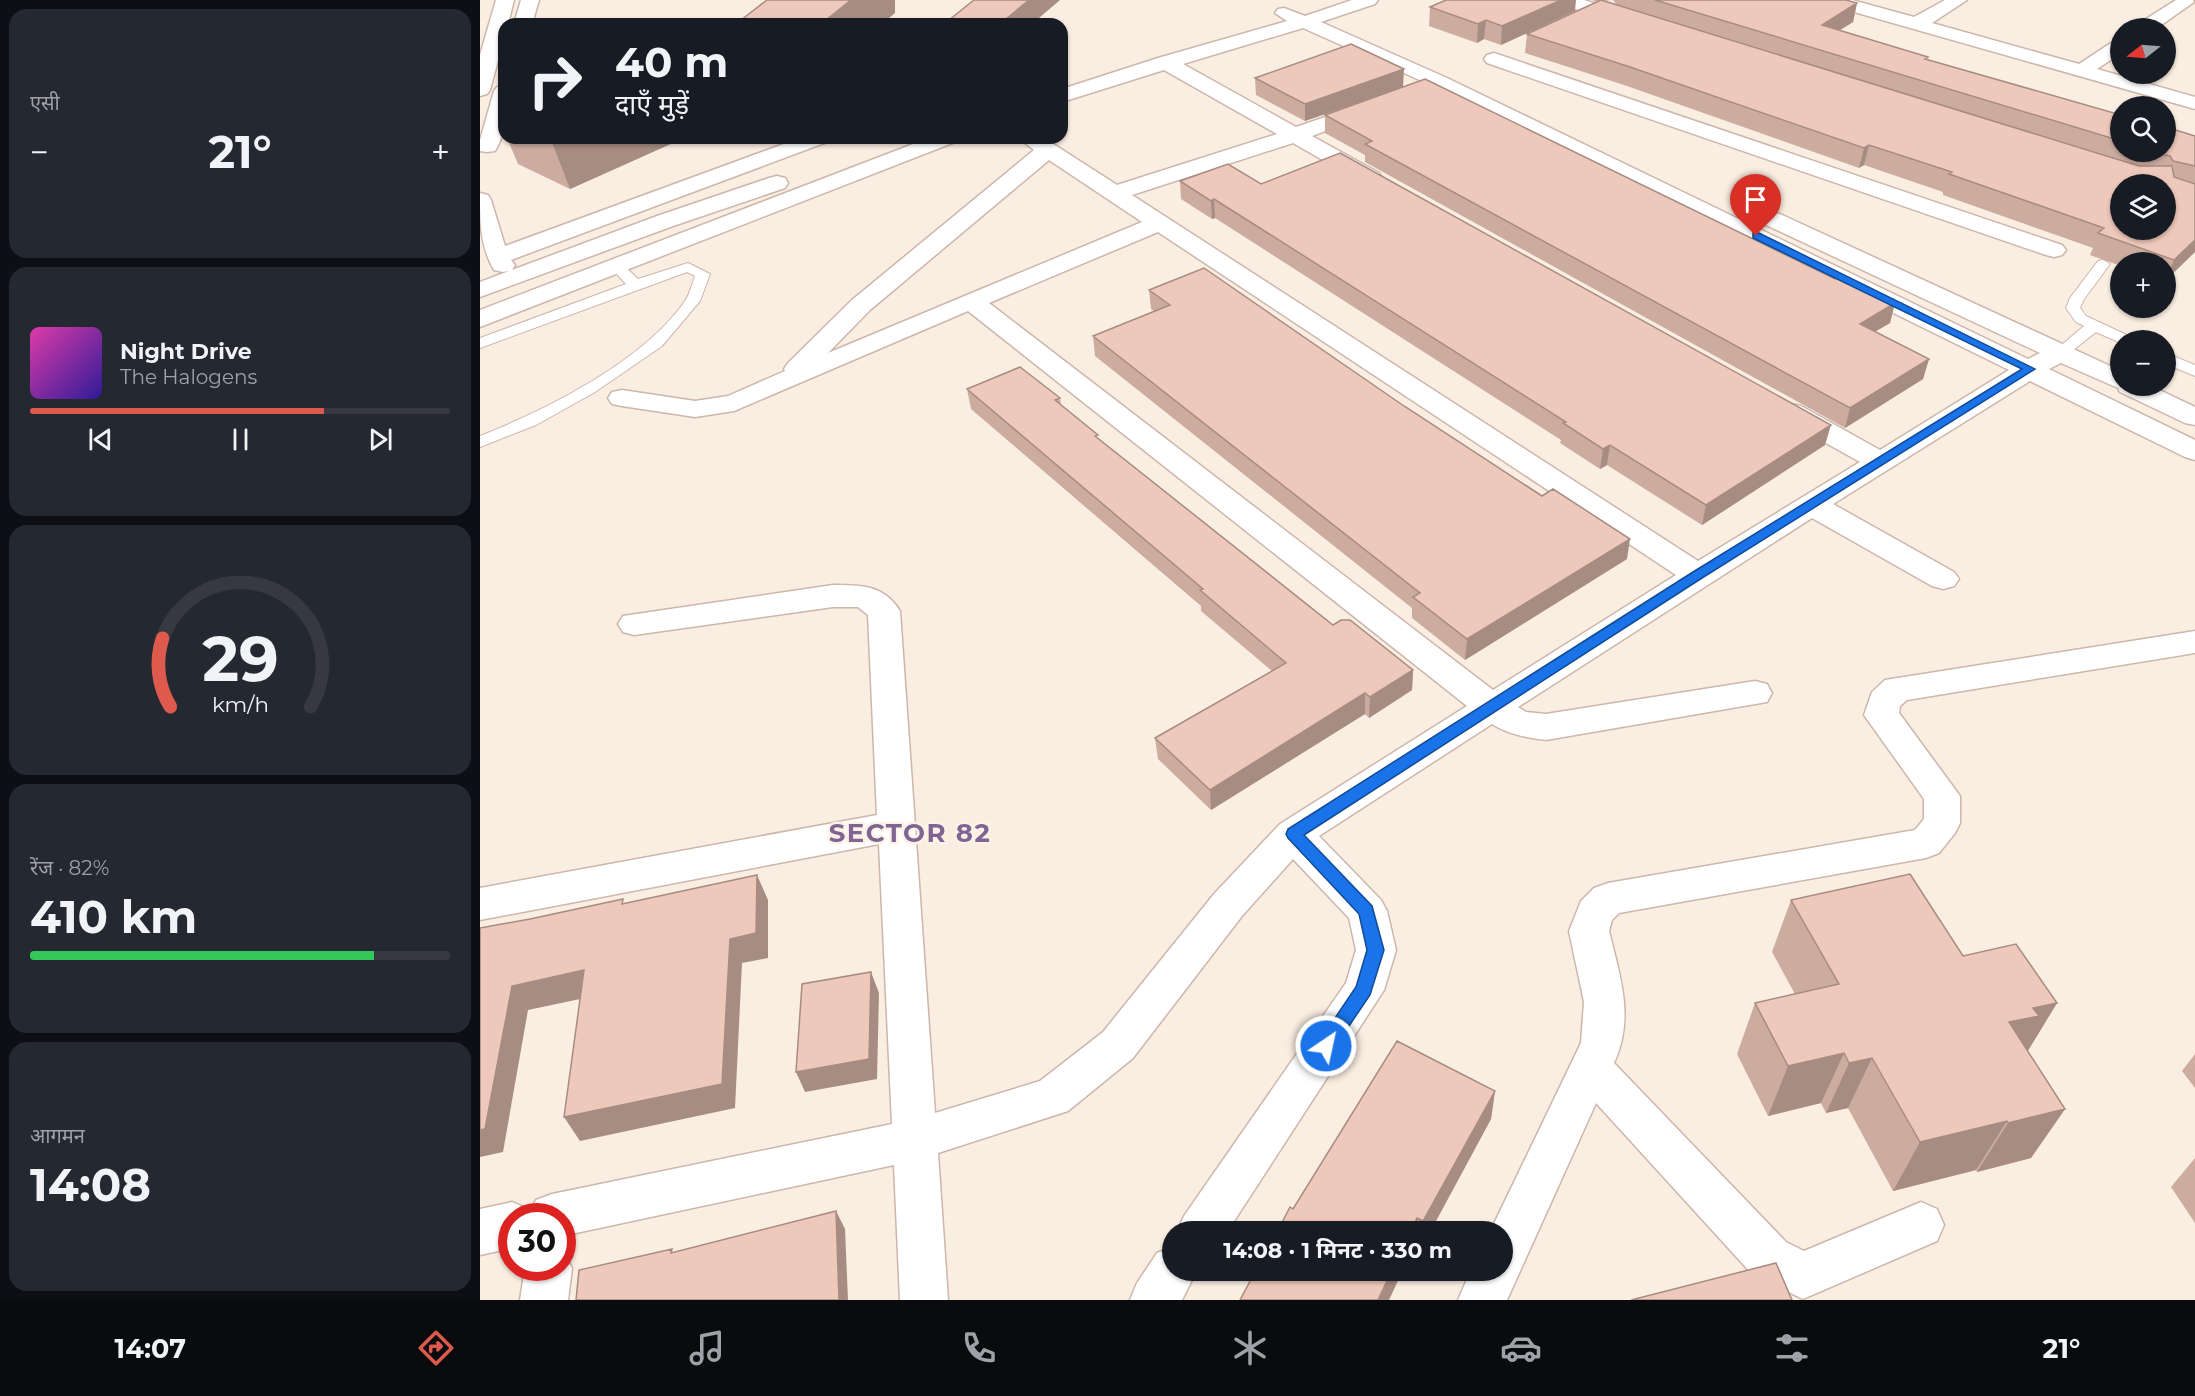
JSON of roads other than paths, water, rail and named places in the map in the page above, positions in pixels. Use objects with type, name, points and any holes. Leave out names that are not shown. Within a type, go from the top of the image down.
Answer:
[{"type":"street","points":[[500,18],[505,0]]},
{"type":"street","points":[[525,18],[530,0]]},
{"type":"street","points":[[1068,94],[1305,14],[1369,0]]},
{"type":"street","points":[[1566,0],[1653,28]]},
{"type":"street","points":[[1576,20],[1619,0]]},
{"type":"street","points":[[1832,0],[2195,103]]},
{"type":"street","points":[[1914,25],[1958,0]]},
{"type":"street","points":[[2160,18],[2185,2]]},
{"type":"street","points":[[1326,8],[1466,70],[1727,198]]},
{"type":"street","points":[[1068,76],[1284,13],[1305,14],[1466,70],[2054,250]]},
{"type":"street","points":[[480,90],[498,25]]},
{"type":"street","points":[[1418,90],[1514,50]]},
{"type":"street","points":[[2081,71],[2110,52]]},
{"type":"street","points":[[1165,62],[1389,188]]},
{"type":"street","points":[[1466,70],[2030,369],[2195,451]]},
{"type":"street","points":[[1114,193],[1295,135],[1384,102]]},
{"type":"street","points":[[485,151],[498,114]]},
{"type":"street","points":[[485,151],[502,144]]},
{"type":"street","points":[[480,290],[502,268],[805,144]]},
{"type":"street","points":[[502,268],[665,221],[882,144]]},
{"type":"street","points":[[480,319],[933,144]]},
{"type":"street","points":[[786,381],[861,305],[1039,144],[1698,575]]},
{"type":"street","points":[[480,200],[502,268]]},
{"type":"street","points":[[1748,208],[2110,376]]},
{"type":"street","points":[[622,398],[695,409],[734,403],[1160,223]]},
{"type":"street","points":[[971,301],[1492,707],[1518,724],[1546,727],[1755,693]]},
{"type":"street","points":[[576,1211],[914,1140],[1053,1096],[1118,1045],[1228,905],[1293,834],[1698,575],[2030,369],[2062,352]]},
{"type":"street","points":[[2151,396],[2195,417]]},
{"type":"street","points":[[1776,404],[1881,462]]},
{"type":"street","points":[[1812,505],[1943,579]]},
{"type":"street","points":[[634,624],[833,596],[866,596],[884,611],[924,1300]]},
{"type":"street","points":[[1513,1233],[1602,1043],[1605,1002],[1589,931],[1594,912],[1608,899],[1926,843],[1942,823],[1942,796],[1881,715],[1884,701],[1897,688],[2195,642]]},
{"type":"street","points":[[480,904],[896,826]]},
{"type":"street","points":[[1207,1221],[1364,990],[1376,950],[1367,911],[1293,834]]},
{"type":"street","points":[[1590,1067],[1770,1258],[1803,1275],[1921,1225]]},
{"type":"street","points":[[480,1232],[498,1228]]},
{"type":"street","points":[[544,1300],[546,1281]]},
{"type":"street","points":[[1154,1300],[1167,1281]]},
{"type":"street","points":[[1482,1300],[1491,1281]]},
{"type":"lane","points":[[2103,264],[2077,298],[2073,308],[2081,319],[2110,333]]},
{"type":"lane","points":[[617,267],[636,285]]},
{"type":"lane","points":[[480,343],[688,267],[703,274],[693,301],[657,343],[589,389],[530,422],[480,442]]},
{"type":"lane","points":[[2062,352],[2094,326]]},
{"type":"lane","points":[[2176,362],[2195,371]]},
{"type":"district","name":"SECTOR 82","points":[[910,833]]}]
